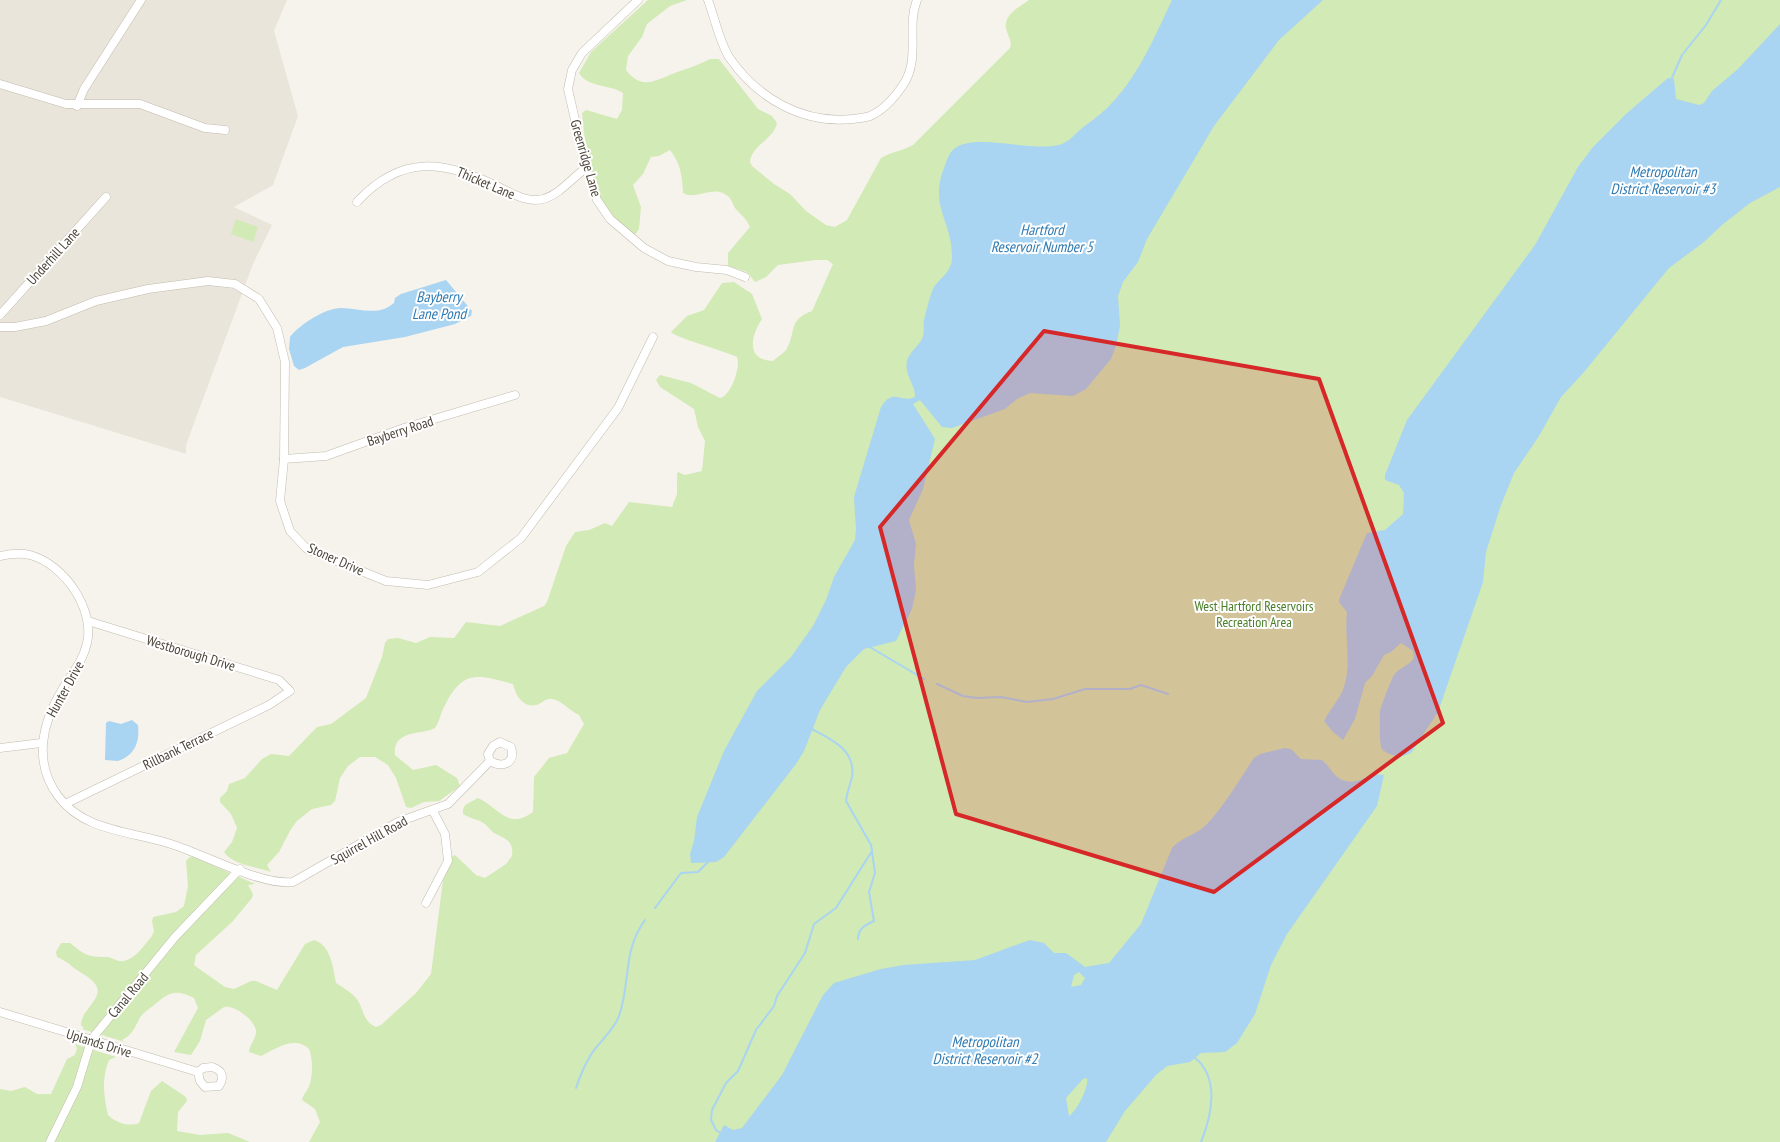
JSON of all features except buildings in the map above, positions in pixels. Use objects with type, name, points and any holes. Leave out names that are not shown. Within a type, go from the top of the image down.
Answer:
[{"type":"street","points":[[77,106],[84,89],[141,0]]},
{"type":"street","name":"Greenridge Lane","points":[[638,0],[582,53],[572,70],[568,89],[586,168],[598,200],[610,219],[644,248],[668,261],[696,268],[727,270],[744,277]]},
{"type":"street","points":[[708,0],[728,56],[755,87],[778,104],[807,116],[837,120],[870,116],[886,106],[904,84],[912,62],[914,8],[917,0]]},
{"type":"street","points":[[0,84],[77,106],[123,103],[140,104],[205,128],[225,130]]},
{"type":"street","name":"Thicket Lane","points":[[357,202],[370,187],[389,175],[414,166],[430,165],[458,169],[517,196],[536,200],[551,196],[586,168]]},
{"type":"street","name":"Underhill Lane","points":[[0,315],[106,197]]},
{"type":"street","name":"Stoner Drive","points":[[0,327],[15,327],[46,321],[96,301],[148,289],[208,281],[235,284],[259,299],[278,328],[285,362],[284,459],[280,501],[290,531],[307,549],[386,581],[428,586],[478,572],[521,538],[614,414],[653,338]]},
{"type":"street","name":"Bayberry Road","points":[[284,459],[326,456],[404,428],[515,395]]},
{"type":"street","name":"Hunter Drive","points":[[0,556],[29,555],[52,565],[74,590],[88,620],[88,638],[83,657],[53,706],[42,743],[47,774],[52,788],[64,804],[86,820],[102,826],[164,841],[240,869]]},
{"type":"street","name":"Westborough Drive","points":[[88,620],[278,680],[290,691]]},
{"type":"street","name":"Rillbank Terrace","points":[[64,804],[269,705],[290,691]]},
{"type":"street","points":[[0,748],[42,743]]},
{"type":"street","name":"Squirrel Hill Road","points":[[240,869],[275,882],[293,882],[398,822],[433,811],[448,804],[490,761]]},
{"type":"street","points":[[426,903],[448,861],[445,834],[433,811]]},
{"type":"street","name":"Canal Road","points":[[50,1142],[77,1086],[91,1041],[175,937],[240,869]]},
{"type":"street","name":"Uplands Drive","points":[[0,1012],[198,1072]]},
{"type":"highlighted area","points":[[1044,331],[1319,379],[1443,723],[1214,892],[956,814],[880,527]]},
{"type":"shaded area","points":[[0,0],[287,0],[274,31],[298,116],[273,185],[234,207],[272,225],[253,264],[186,445],[186,454],[0,397]]},
{"type":"green space","name":"West Hartford Reservoirs Recreation Area","points":[[648,0],[687,0],[670,6],[647,24],[642,37],[628,56],[626,70],[637,80],[648,82],[696,66],[710,59],[719,59],[758,109],[772,116],[777,123],[772,134],[751,156],[750,162],[752,166],[790,194],[806,211],[826,225],[835,227],[847,220],[881,158],[913,145],[1010,48],[1006,21],[1016,9],[1029,0],[1780,0],[1780,1142],[309,1142],[320,1122],[315,1109],[302,1100],[312,1073],[309,1049],[298,1043],[291,1043],[261,1056],[249,1052],[256,1033],[255,1028],[249,1019],[239,1011],[224,1007],[206,1020],[200,1041],[191,1055],[174,1052],[198,1008],[194,998],[181,993],[167,995],[145,1012],[131,1033],[122,1040],[125,1042],[82,1029],[84,1027],[81,1026],[82,1019],[97,996],[98,990],[89,978],[57,957],[56,952],[61,943],[70,943],[91,956],[108,957],[121,961],[132,958],[152,936],[154,931],[153,917],[176,912],[184,906],[188,886],[186,861],[190,857],[194,857],[255,884],[248,885],[253,894],[252,898],[233,921],[196,955],[194,965],[225,987],[234,989],[251,981],[256,981],[277,990],[305,944],[314,940],[320,943],[328,952],[336,983],[356,998],[368,1021],[376,1027],[381,1025],[416,993],[431,974],[443,880],[450,857],[455,855],[476,875],[485,878],[506,864],[512,856],[512,847],[508,841],[494,833],[482,822],[463,814],[464,808],[467,804],[478,798],[510,818],[524,817],[533,812],[534,777],[549,758],[567,753],[584,724],[579,715],[559,701],[552,699],[537,705],[528,705],[518,697],[513,684],[480,677],[464,681],[450,696],[435,728],[409,734],[398,741],[395,747],[395,755],[413,770],[436,765],[457,778],[460,786],[439,801],[424,802],[411,808],[406,807],[396,778],[388,765],[375,757],[360,757],[348,766],[340,778],[335,801],[331,805],[312,809],[297,821],[279,852],[267,865],[271,872],[239,863],[224,852],[232,842],[237,828],[231,814],[220,802],[220,798],[227,791],[229,784],[245,778],[262,759],[271,754],[289,756],[317,727],[331,724],[366,698],[388,639],[398,638],[416,643],[430,637],[454,638],[466,622],[500,626],[544,606],[566,546],[575,532],[589,530],[605,523],[612,526],[629,502],[672,507],[677,494],[678,472],[685,475],[702,471],[705,441],[698,427],[694,409],[660,387],[656,380],[660,375],[691,383],[720,398],[728,392],[738,367],[737,357],[682,338],[671,332],[687,316],[704,310],[722,283],[734,282],[752,294],[762,319],[755,332],[753,346],[754,351],[764,360],[773,361],[785,351],[799,318],[812,311],[833,264],[827,260],[816,260],[778,265],[766,277],[755,282],[747,272],[728,266],[728,253],[750,227],[735,208],[730,198],[723,193],[712,192],[689,195],[683,193],[677,160],[670,150],[659,156],[651,157],[643,174],[633,185],[641,207],[639,229],[635,235],[621,225],[610,213],[601,198],[589,164],[582,113],[586,110],[617,119],[622,110],[623,93],[612,88],[593,84],[579,73],[591,52]]},
{"type":"green space","points":[[236,219],[258,227],[253,242],[231,234]]},
{"type":"green space","points":[[75,1044],[116,1057],[109,1060],[104,1081],[104,1095],[108,1115],[115,1120],[123,1124],[139,1123],[151,1091],[162,1081],[186,1097],[187,1101],[178,1112],[177,1131],[200,1135],[228,1133],[250,1142],[0,1142],[0,1089],[11,1091],[25,1087],[37,1094],[51,1094],[67,1059],[75,1055],[77,1048]]},
{"type":"water","name":"Hartford Reservoir Number 5","points":[[1172,0],[1323,0],[1279,40],[1214,126],[1147,239],[1138,262],[1123,282],[1118,296],[1120,326],[1116,346],[1111,359],[1086,389],[1073,396],[1030,393],[1017,399],[1005,409],[952,428],[942,427],[920,400],[913,404],[935,439],[923,489],[909,520],[916,544],[914,565],[916,590],[912,609],[896,641],[864,649],[846,667],[820,710],[804,751],[796,764],[724,857],[716,862],[691,863],[690,854],[694,841],[697,817],[724,751],[757,691],[791,657],[813,626],[826,600],[834,577],[855,540],[854,497],[881,407],[890,398],[910,399],[915,397],[907,371],[907,361],[923,337],[924,320],[932,291],[948,271],[952,262],[949,233],[942,213],[939,193],[940,181],[949,155],[961,145],[973,142],[1050,146],[1062,144],[1069,140],[1115,100],[1127,85],[1147,53]]},
{"type":"water","name":"Metropolitan District Reservoir #3","points":[[1780,24],[1780,187],[1750,203],[1704,242],[1669,268],[1584,372],[1561,397],[1539,436],[1514,473],[1501,505],[1486,552],[1483,582],[1438,712],[1411,753],[1400,757],[1390,754],[1382,749],[1380,742],[1380,711],[1389,687],[1394,675],[1414,658],[1413,651],[1401,643],[1391,652],[1384,655],[1372,676],[1365,683],[1355,719],[1343,740],[1324,721],[1342,691],[1346,678],[1348,659],[1347,612],[1339,602],[1340,597],[1367,533],[1385,530],[1403,514],[1404,493],[1399,485],[1385,480],[1385,475],[1407,420],[1535,245],[1578,167],[1593,147],[1626,114],[1668,78],[1674,79],[1676,99],[1699,105],[1704,103],[1712,91],[1738,69]]},
{"type":"water","name":"Bayberry Lane Pond","points":[[446,280],[472,311],[471,316],[455,324],[405,337],[343,347],[299,370],[294,366],[289,349],[290,337],[313,318],[328,311],[341,308],[368,311],[382,310],[394,303],[395,298],[401,294]]},
{"type":"water","points":[[132,720],[138,725],[138,737],[135,747],[129,755],[118,761],[105,760],[106,723],[109,721],[121,724]]},
{"type":"water","name":"Metropolitan District Reservoir #2","points":[[1285,748],[1291,749],[1301,759],[1322,760],[1336,776],[1349,782],[1384,775],[1377,806],[1287,934],[1271,965],[1255,1014],[1237,1043],[1225,1052],[1201,1053],[1190,1062],[1167,1066],[1156,1075],[1125,1111],[1106,1142],[715,1142],[724,1125],[733,1130],[742,1128],[782,1075],[823,995],[834,983],[881,969],[904,965],[975,960],[1030,940],[1044,943],[1054,953],[1066,953],[1085,967],[1109,963],[1141,924],[1172,848],[1180,841],[1199,831],[1214,817],[1254,758],[1260,754]],"holes":[[[1079,972],[1085,978],[1081,985],[1071,987],[1074,975]],[[1087,1078],[1082,1098],[1069,1116],[1066,1098],[1083,1079]]]},
{"type":"waterway","points":[[1671,80],[1682,55],[1706,25],[1721,0]]},
{"type":"waterway","points":[[868,646],[924,679]]},
{"type":"waterway","points":[[937,684],[963,696],[977,698],[1001,697],[1027,702],[1053,699],[1085,689],[1130,689],[1141,685],[1168,694]]},
{"type":"waterway","points":[[722,1134],[716,1130],[711,1120],[712,1110],[726,1083],[738,1071],[756,1030],[774,1006],[777,996],[805,953],[814,924],[836,908],[872,851],[871,845],[846,801],[852,777],[850,760],[841,747],[812,729]]},
{"type":"waterway","points":[[858,939],[859,933],[863,928],[874,921],[869,892],[875,873],[872,852]]},
{"type":"waterway","points":[[655,908],[681,873],[698,872],[708,862]]},
{"type":"waterway","points":[[576,1088],[589,1057],[614,1026],[619,1016],[623,1003],[630,955],[638,932],[645,920]]},
{"type":"waterway","points":[[1194,1057],[1208,1075],[1211,1086],[1210,1109],[1201,1142]]}]
